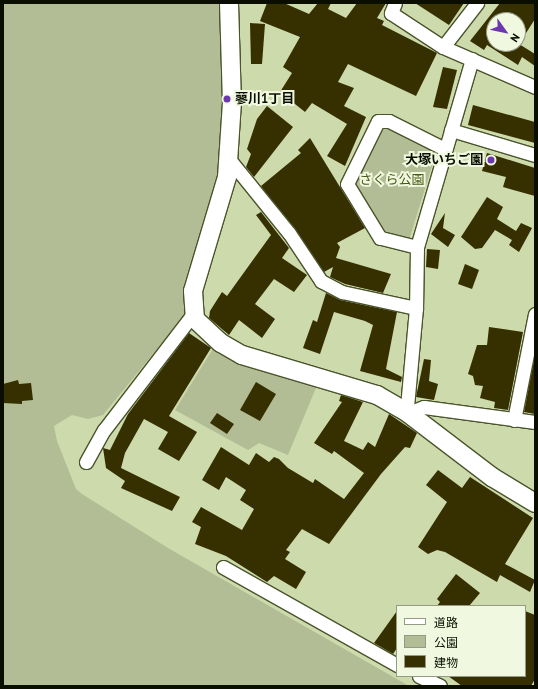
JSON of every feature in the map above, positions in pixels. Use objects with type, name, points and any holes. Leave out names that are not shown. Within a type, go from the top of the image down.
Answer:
[{"type":"street","points":[[229,3],[232,102],[229,159],[224,196],[192,291],[193,314],[206,331],[242,355],[364,389],[408,413],[492,477],[535,503]]},
{"type":"street","points":[[395,3],[391,13],[443,47],[535,87]]},
{"type":"street","points":[[443,47],[477,3]]},
{"type":"street","points":[[408,413],[406,400],[416,308],[417,247],[472,59]]},
{"type":"street","points":[[417,247],[380,238],[347,184],[378,121],[389,121],[445,149]]},
{"type":"street","points":[[451,130],[535,155]]},
{"type":"street","points":[[229,159],[289,233],[321,281],[342,292],[416,308]]},
{"type":"street","points":[[86,462],[104,430],[193,314]]},
{"type":"street","points":[[514,420],[535,314]]},
{"type":"street","points":[[408,413],[424,407],[535,422]]},
{"type":"street","points":[[223,567],[396,664]]},
{"type":"street","points":[[421,677],[440,686]]},
{"type":"green space","points":[[3,3],[221,3],[222,168],[185,292],[184,316],[103,415],[88,419],[72,415],[54,426],[57,441],[76,489],[82,494],[168,548],[409,686],[3,686]]},
{"type":"green space","name":"さくら公園","points":[[383,126],[436,153],[409,240],[382,230],[355,188],[354,180],[379,128]]},
{"type":"green space","points":[[214,347],[246,366],[318,383],[288,455],[259,443],[248,450],[175,410]]},
{"type":"building","points":[[267,3],[284,3],[309,14],[318,3],[331,3],[328,9],[346,18],[357,3],[386,3],[377,18],[384,21],[382,25],[437,53],[416,96],[348,64],[338,82],[354,88],[344,106],[366,117],[345,166],[327,156],[347,124],[312,103],[305,112],[280,92],[292,73],[283,67],[300,37],[260,21]]},
{"type":"building","points":[[415,3],[464,3],[449,25]]},
{"type":"building","points":[[500,3],[535,3],[535,19],[526,33],[526,12],[493,12]]},
{"type":"building","points":[[486,21],[486,47],[484,50],[470,41]]},
{"type":"building","points":[[250,23],[265,24],[262,64],[251,64]]},
{"type":"building","points":[[526,48],[535,54],[535,66],[522,57],[518,65],[498,52],[526,52]]},
{"type":"building","points":[[443,67],[457,70],[447,109],[433,107]]},
{"type":"building","points":[[473,105],[535,122],[535,143],[468,125]]},
{"type":"building","points":[[267,106],[293,127],[254,177],[246,167],[251,154],[247,149],[257,119]]},
{"type":"building","points":[[310,138],[365,228],[337,243],[340,247],[336,258],[391,274],[383,293],[345,284],[330,277],[333,267],[324,272],[261,186],[301,153],[298,150]]},
{"type":"building","points":[[487,153],[535,168],[535,196],[503,187],[506,177],[482,171]]},
{"type":"building","points":[[487,197],[503,207],[497,219],[516,231],[521,223],[532,228],[519,252],[509,245],[512,240],[495,230],[482,248],[475,249],[461,237]]},
{"type":"building","points":[[261,212],[289,248],[282,258],[307,275],[294,292],[274,279],[255,304],[275,319],[262,338],[239,320],[229,335],[209,318],[210,311],[222,292],[227,296],[271,235],[256,215]]},
{"type":"building","points":[[445,213],[443,228],[455,235],[448,247],[431,234]]},
{"type":"building","points":[[427,249],[440,250],[438,269],[426,267]]},
{"type":"building","points":[[465,264],[479,270],[472,289],[458,284]]},
{"type":"building","points":[[326,293],[340,300],[397,312],[386,369],[402,377],[401,382],[360,371],[373,325],[365,321],[334,312],[320,354],[303,348],[313,320],[317,322]]},
{"type":"building","points":[[489,327],[523,332],[508,410],[494,408],[495,402],[480,398],[483,386],[475,385],[473,376],[468,374],[477,345],[487,345]]},
{"type":"building","points":[[189,333],[211,348],[169,416],[197,432],[179,461],[158,449],[168,432],[144,419],[125,453],[121,468],[180,497],[172,511],[121,488],[125,481],[106,468],[103,448],[110,450],[128,414]]},
{"type":"building","points":[[535,355],[535,414],[524,412]]},
{"type":"building","points":[[424,359],[431,360],[429,381],[438,384],[434,400],[416,397]]},
{"type":"building","points":[[18,380],[19,384],[31,383],[33,400],[22,401],[22,404],[3,403],[3,384]]},
{"type":"building","points":[[256,382],[276,394],[260,421],[240,410]]},
{"type":"building","points":[[341,395],[363,402],[344,441],[363,450],[368,442],[375,447],[389,414],[417,433],[410,448],[405,447],[381,474],[329,544],[302,529],[286,550],[290,552],[285,559],[306,572],[296,589],[274,576],[267,582],[226,556],[195,544],[201,527],[192,522],[201,507],[242,530],[254,509],[240,500],[246,490],[226,477],[219,490],[202,480],[221,447],[249,465],[256,453],[269,462],[274,457],[279,459],[288,468],[313,483],[315,479],[344,499],[364,473],[334,451],[332,454],[314,443],[342,402],[339,401]]},
{"type":"building","points":[[217,413],[234,424],[227,434],[210,423]]},
{"type":"building","points":[[438,470],[462,488],[470,477],[533,518],[505,564],[535,580],[530,592],[500,575],[497,582],[445,552],[437,550],[428,554],[418,547],[447,502],[426,485]]},
{"type":"building","points":[[456,574],[480,593],[470,605],[438,605],[440,602],[437,599]]},
{"type":"building","points":[[526,611],[535,615],[535,679],[531,686],[462,686],[449,677],[526,677]]},
{"type":"building","points":[[396,612],[396,650],[393,654],[374,643]]},
{"type":"place","name":"蓼川1丁目","points":[[227,99]]},
{"type":"place","name":"大塚いちご園","points":[[491,160]]}]
